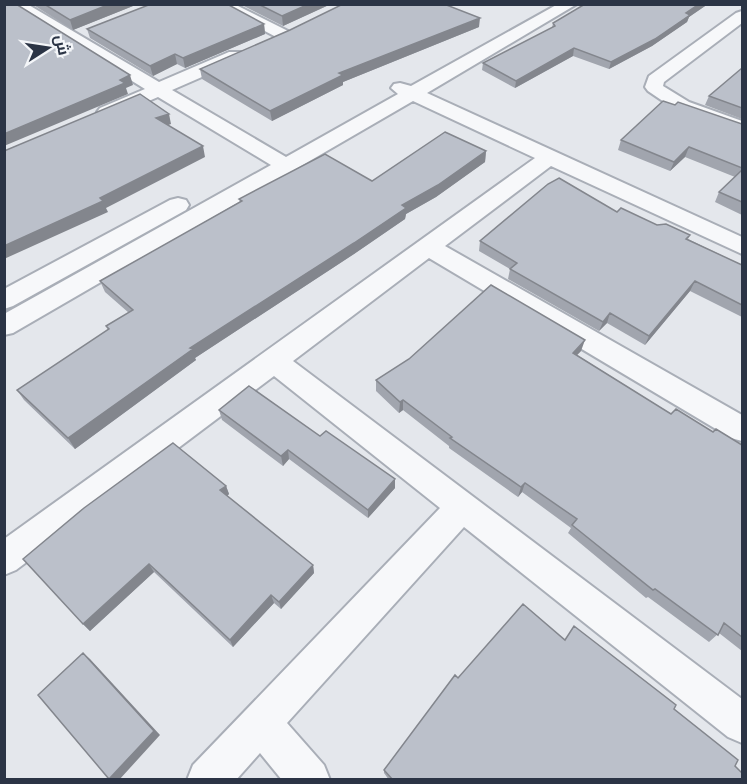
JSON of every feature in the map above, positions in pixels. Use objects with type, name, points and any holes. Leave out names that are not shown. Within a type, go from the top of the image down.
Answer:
[{"type":"street","points":[[15,4],[278,160]]},
{"type":"street","points":[[221,4],[284,35]]},
{"type":"street","points":[[404,90],[543,4]]},
{"type":"street","points":[[4,300],[278,160],[404,90],[570,4]]},
{"type":"street","points":[[742,16],[655,80],[654,87],[660,94],[671,100],[742,128]]},
{"type":"street","points":[[94,117],[303,26]]},
{"type":"street","points":[[71,38],[93,29]]},
{"type":"street","points":[[716,36],[734,42]]},
{"type":"street","points":[[404,90],[742,246]]},
{"type":"street","points":[[4,559],[550,157]]},
{"type":"street","points":[[4,326],[278,160]]},
{"type":"street","points":[[428,247],[742,429]]},
{"type":"street","points":[[274,361],[742,723]]},
{"type":"street","points":[[208,780],[462,507]]},
{"type":"street","points":[[261,723],[309,780]]},
{"type":"building","points":[[4,4],[16,4],[130,75],[120,80],[125,83],[4,134]]},
{"type":"building","points":[[44,4],[110,4],[70,20]]},
{"type":"building","points":[[151,4],[227,4],[264,24],[183,58],[175,54],[150,66],[87,29]]},
{"type":"building","points":[[258,4],[309,4],[282,16]]},
{"type":"building","points":[[343,4],[444,4],[480,18],[339,73],[343,75],[270,111],[200,69],[290,30]]},
{"type":"building","points":[[585,4],[699,4],[686,13],[690,15],[655,39],[611,62],[574,48],[516,81],[483,63],[555,26],[553,23]]},
{"type":"building","points":[[742,68],[742,108],[709,96]]},
{"type":"building","points":[[140,94],[169,114],[156,118],[203,146],[100,198],[103,201],[4,246],[4,151]]},
{"type":"building","points":[[663,101],[675,105],[678,102],[742,124],[742,168],[689,147],[674,162],[621,140]]},
{"type":"building","points":[[445,132],[486,151],[438,185],[402,205],[406,208],[354,243],[190,348],[193,349],[68,438],[17,390],[109,329],[106,326],[133,310],[100,281],[242,201],[239,199],[325,154],[372,181]]},
{"type":"building","points":[[742,170],[742,202],[719,192]]},
{"type":"building","points":[[559,178],[617,212],[621,208],[657,225],[666,224],[690,235],[686,239],[742,265],[742,305],[695,281],[649,336],[610,313],[603,322],[510,269],[517,263],[480,241],[548,184]]},
{"type":"building","points":[[491,285],[585,340],[573,353],[671,414],[676,409],[713,432],[716,429],[742,445],[742,637],[724,623],[718,635],[655,589],[653,590],[572,525],[577,519],[525,483],[521,487],[450,438],[452,437],[403,400],[400,402],[376,380],[409,359]]},
{"type":"building","points":[[249,386],[320,436],[326,431],[395,479],[368,510],[288,450],[281,456],[219,410]]},
{"type":"building","points":[[173,443],[226,486],[220,490],[313,565],[279,602],[271,595],[230,640],[149,564],[83,624],[23,559],[84,508]]},
{"type":"building","points":[[523,604],[565,640],[574,626],[676,705],[674,709],[738,760],[735,766],[742,773],[742,780],[393,780],[384,770],[455,675],[458,678]]},
{"type":"building","points":[[83,653],[154,731],[109,779],[38,695]]}]
